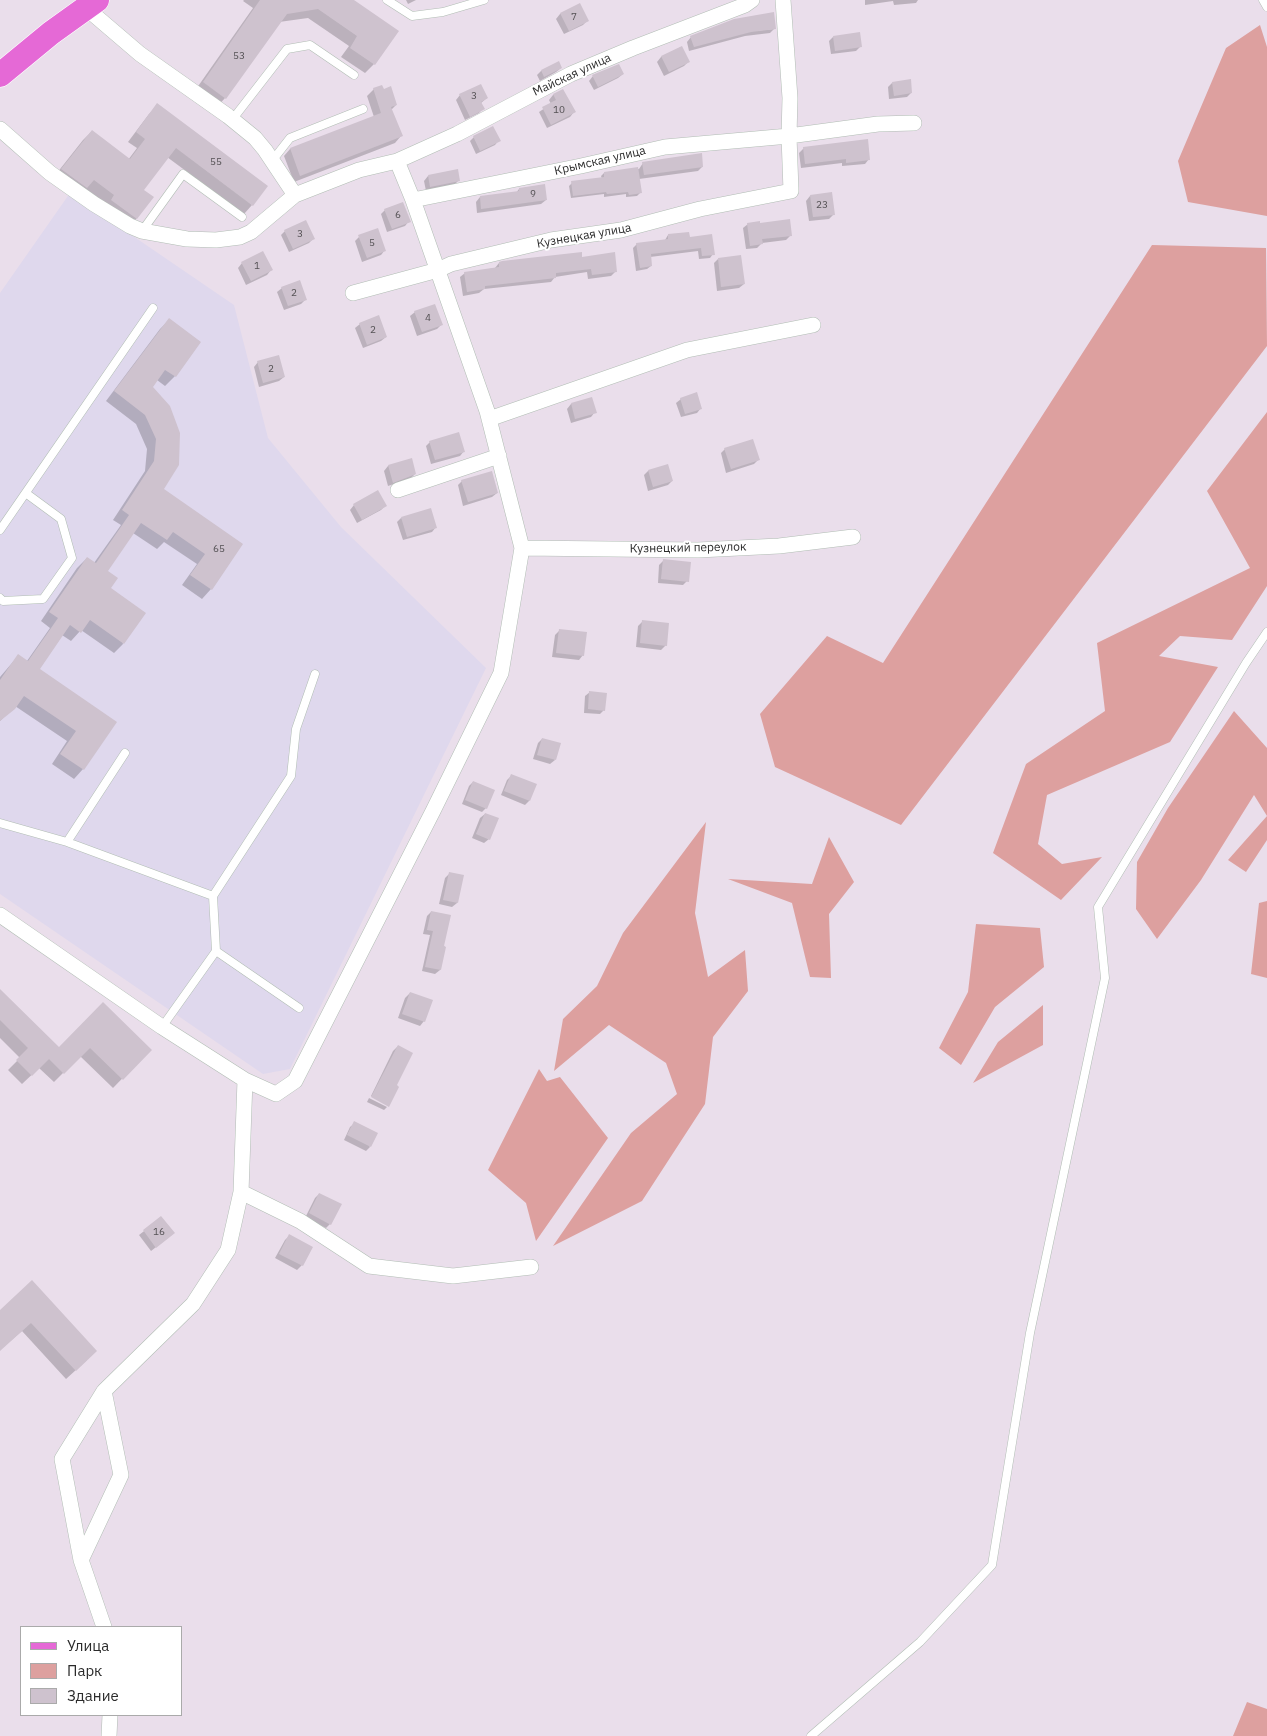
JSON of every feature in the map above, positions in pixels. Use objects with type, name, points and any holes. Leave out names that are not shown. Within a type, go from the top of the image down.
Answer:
[{"type":"main road","points":[[0,74],[91,4]]},
{"type":"street","name":"Майская улица","points":[[0,129],[50,173],[114,217],[142,230],[187,239],[216,240],[240,237],[251,232],[295,195],[359,170],[397,161],[457,134],[571,74],[745,5],[752,0]]},
{"type":"street","points":[[783,0],[790,98],[789,136]]},
{"type":"street","points":[[91,4],[140,54],[255,138],[295,195]]},
{"type":"street","name":"Крымская улица","points":[[413,200],[665,147],[789,136],[878,124],[914,123]]},
{"type":"street","name":"Кузнецкая улица","points":[[353,293],[438,270],[451,264],[552,240],[621,230],[700,209],[791,191],[789,136]]},
{"type":"street","points":[[0,915],[162,1027],[245,1080],[276,1094],[295,1081],[433,811],[500,673],[522,548],[489,419],[438,270],[397,161]]},
{"type":"street","points":[[489,419],[687,350],[812,325]]},
{"type":"street","points":[[398,490],[499,456]]},
{"type":"street","name":"Кузнецкий переулок","points":[[522,548],[698,550],[779,546],[853,537]]},
{"type":"street","points":[[104,1626],[81,1560],[62,1459],[104,1391],[192,1304],[228,1250],[241,1192],[245,1080]]},
{"type":"street","points":[[241,1192],[300,1221],[369,1266],[453,1276],[531,1267]]},
{"type":"street","points":[[81,1560],[121,1475],[104,1391]]},
{"type":"street","points":[[109,1736],[110,1716]]},
{"type":"lane","points":[[386,0],[412,16],[443,12],[484,0]]},
{"type":"lane","points":[[1263,0],[1267,7]]},
{"type":"lane","points":[[232,120],[287,49],[310,44],[354,76]]},
{"type":"lane","points":[[272,161],[290,138],[363,109]]},
{"type":"lane","points":[[142,230],[184,174],[242,217]]},
{"type":"lane","points":[[0,530],[27,494],[153,308]]},
{"type":"lane","points":[[0,598],[3,601],[43,599],[72,558],[60,519],[27,494]]},
{"type":"lane","points":[[811,1736],[920,1642],[992,1565],[1030,1333],[1105,978],[1098,907],[1246,662],[1267,632]]},
{"type":"lane","points":[[162,1027],[216,951],[213,896],[291,776],[296,729],[315,674]]},
{"type":"lane","points":[[67,842],[125,754]]},
{"type":"lane","points":[[0,823],[67,842],[213,896]]},
{"type":"lane","points":[[216,951],[299,1008]]},
{"type":"shaded area","points":[[70,193],[234,305],[268,438],[341,527],[486,668],[290,1069],[263,1074],[0,894],[0,293]]},
{"type":"green space","points":[[1260,25],[1267,47],[1267,216],[1188,202],[1178,161],[1226,48]]},
{"type":"green space","points":[[1152,245],[1266,248],[1267,346],[901,825],[775,767],[760,714],[827,636],[883,663]]},
{"type":"green space","points":[[1267,412],[1267,586],[1232,640],[1180,636],[1159,656],[1218,667],[1170,742],[1047,795],[1038,844],[1062,864],[1102,857],[1061,900],[993,853],[1026,764],[1105,711],[1097,643],[1250,568],[1207,491]]},
{"type":"green space","points":[[1234,711],[1267,748],[1267,816],[1254,795],[1201,880],[1157,939],[1136,909],[1137,862],[1168,808]]},
{"type":"green space","points":[[1267,816],[1267,840],[1246,872],[1228,860]]},
{"type":"green space","points":[[706,822],[695,913],[708,977],[745,950],[748,991],[713,1037],[705,1104],[642,1201],[553,1246],[631,1133],[677,1094],[666,1063],[609,1025],[554,1071],[563,1019],[597,986],[623,933]]},
{"type":"green space","points":[[829,837],[854,882],[829,914],[831,978],[810,977],[792,903],[728,879],[812,884]]},
{"type":"green space","points":[[1267,901],[1267,978],[1251,974],[1259,903]]},
{"type":"green space","points":[[976,924],[1040,928],[1044,967],[995,1007],[961,1065],[939,1048],[968,992]]},
{"type":"green space","points":[[1043,1005],[1043,1045],[973,1083],[998,1042]]},
{"type":"green space","points":[[539,1069],[547,1081],[560,1077],[608,1138],[536,1241],[526,1203],[488,1170]]},
{"type":"green space","points":[[1247,1702],[1267,1709],[1267,1736],[1233,1736]]},
{"type":"building","points":[[260,0],[354,0],[399,31],[375,65],[350,48],[357,36],[318,9],[287,14],[226,99],[203,82]]},
{"type":"building","points":[[580,3],[589,21],[569,31],[560,13]]},
{"type":"building","points":[[774,12],[776,29],[751,32],[694,47],[690,36],[734,19]]},
{"type":"building","points":[[860,32],[862,47],[835,51],[833,36]]},
{"type":"building","points":[[682,46],[690,62],[669,72],[661,56]]},
{"type":"building","points":[[559,61],[562,68],[544,77],[541,70]]},
{"type":"building","points":[[619,64],[624,74],[598,87],[592,75]]},
{"type":"building","points":[[911,79],[912,93],[894,96],[892,82]]},
{"type":"building","points":[[481,84],[488,98],[481,102],[485,109],[470,117],[459,94]]},
{"type":"building","points":[[382,85],[384,89],[391,86],[397,105],[391,107],[403,136],[300,176],[290,148],[381,113],[373,88]]},
{"type":"building","points":[[563,89],[576,112],[551,125],[542,107],[556,100],[553,94]]},
{"type":"building","points":[[157,103],[268,186],[253,206],[176,148],[144,190],[154,197],[137,219],[111,200],[114,195],[94,180],[87,188],[61,169],[92,130],[130,159],[145,139],[136,132]]},
{"type":"building","points":[[493,126],[501,141],[480,151],[473,136]]},
{"type":"building","points":[[868,139],[870,160],[846,163],[846,159],[805,164],[803,147]]},
{"type":"building","points":[[702,153],[703,167],[644,175],[642,162]]},
{"type":"building","points":[[638,167],[642,193],[629,195],[628,192],[607,194],[606,192],[573,196],[571,181],[604,177],[604,172]]},
{"type":"building","points":[[458,169],[460,181],[430,187],[428,175]]},
{"type":"building","points":[[545,184],[547,200],[481,209],[480,196],[519,191],[519,188]]},
{"type":"building","points":[[832,192],[835,215],[813,217],[810,195]]},
{"type":"building","points":[[403,202],[411,222],[392,229],[384,209]]},
{"type":"building","points":[[790,219],[792,236],[762,239],[763,244],[750,246],[747,223]]},
{"type":"building","points":[[306,220],[315,239],[293,249],[284,230]]},
{"type":"building","points":[[378,228],[386,251],[367,258],[358,235]]},
{"type":"building","points":[[689,232],[690,237],[712,234],[715,255],[702,256],[701,248],[651,254],[652,266],[640,268],[636,243],[668,239],[668,234]]},
{"type":"building","points":[[263,251],[273,270],[251,281],[241,262]]},
{"type":"building","points":[[582,252],[582,257],[615,252],[617,272],[592,275],[591,269],[556,273],[556,278],[485,286],[485,289],[467,292],[464,272],[499,267],[499,262],[502,261]]},
{"type":"building","points":[[741,255],[745,284],[721,287],[718,258]]},
{"type":"building","points":[[300,280],[307,300],[288,306],[281,287]]},
{"type":"building","points":[[435,304],[443,325],[422,332],[414,311]]},
{"type":"building","points":[[379,315],[387,337],[367,345],[359,323]]},
{"type":"building","points":[[169,318],[201,342],[176,377],[165,370],[153,387],[170,406],[180,433],[179,465],[164,489],[243,544],[212,590],[190,575],[205,554],[173,532],[167,540],[141,523],[108,571],[118,578],[111,588],[146,613],[124,644],[90,620],[81,633],[70,625],[40,669],[117,722],[84,770],[60,754],[76,731],[24,696],[15,709],[0,721],[0,680],[18,654],[28,661],[58,618],[49,612],[87,557],[96,563],[129,515],[122,510],[154,461],[156,439],[145,415],[114,391]]},
{"type":"building","points":[[279,355],[285,377],[263,383],[257,361]]},
{"type":"building","points":[[697,392],[702,409],[685,414],[680,398]]},
{"type":"building","points":[[592,397],[597,413],[575,419],[571,403]]},
{"type":"building","points":[[459,432],[465,452],[435,460],[429,441]]},
{"type":"building","points":[[753,439],[760,460],[731,469],[724,448]]},
{"type":"building","points":[[412,458],[416,474],[393,483],[388,465]]},
{"type":"building","points":[[668,464],[673,481],[653,487],[648,470]]},
{"type":"building","points":[[492,471],[498,493],[468,502],[461,480]]},
{"type":"building","points":[[378,490],[387,506],[362,520],[353,504]]},
{"type":"building","points":[[431,508],[437,528],[407,537],[401,517]]},
{"type":"building","points":[[663,559],[691,562],[689,582],[661,579]]},
{"type":"building","points":[[642,620],[669,623],[667,646],[640,643]]},
{"type":"building","points":[[559,629],[587,632],[584,656],[556,653]]},
{"type":"building","points":[[589,691],[607,693],[605,711],[588,709]]},
{"type":"building","points":[[542,738],[561,743],[556,760],[537,755]]},
{"type":"building","points":[[511,774],[537,784],[530,801],[504,791]]},
{"type":"building","points":[[473,781],[495,790],[487,809],[465,800]]},
{"type":"building","points":[[485,813],[499,818],[490,840],[476,834]]},
{"type":"building","points":[[449,872],[464,875],[458,903],[443,900]]},
{"type":"building","points":[[431,911],[451,915],[441,970],[425,967],[433,931],[427,930]]},
{"type":"building","points":[[0,989],[59,1047],[103,1002],[152,1050],[123,1080],[90,1048],[64,1074],[49,1059],[32,1076],[16,1060],[28,1048],[0,1020]]},
{"type":"building","points":[[410,992],[433,1000],[425,1022],[402,1014]]},
{"type":"building","points":[[398,1045],[413,1053],[397,1085],[399,1087],[389,1107],[371,1097]]},
{"type":"building","points":[[354,1121],[378,1133],[371,1147],[347,1135]]},
{"type":"building","points":[[319,1193],[342,1204],[331,1225],[309,1213]]},
{"type":"building","points":[[161,1216],[175,1233],[156,1248],[143,1230]]},
{"type":"building","points":[[289,1234],[313,1247],[303,1266],[279,1254]]},
{"type":"building","points":[[32,1280],[97,1351],[76,1371],[31,1323],[0,1351],[0,1310]]}]
